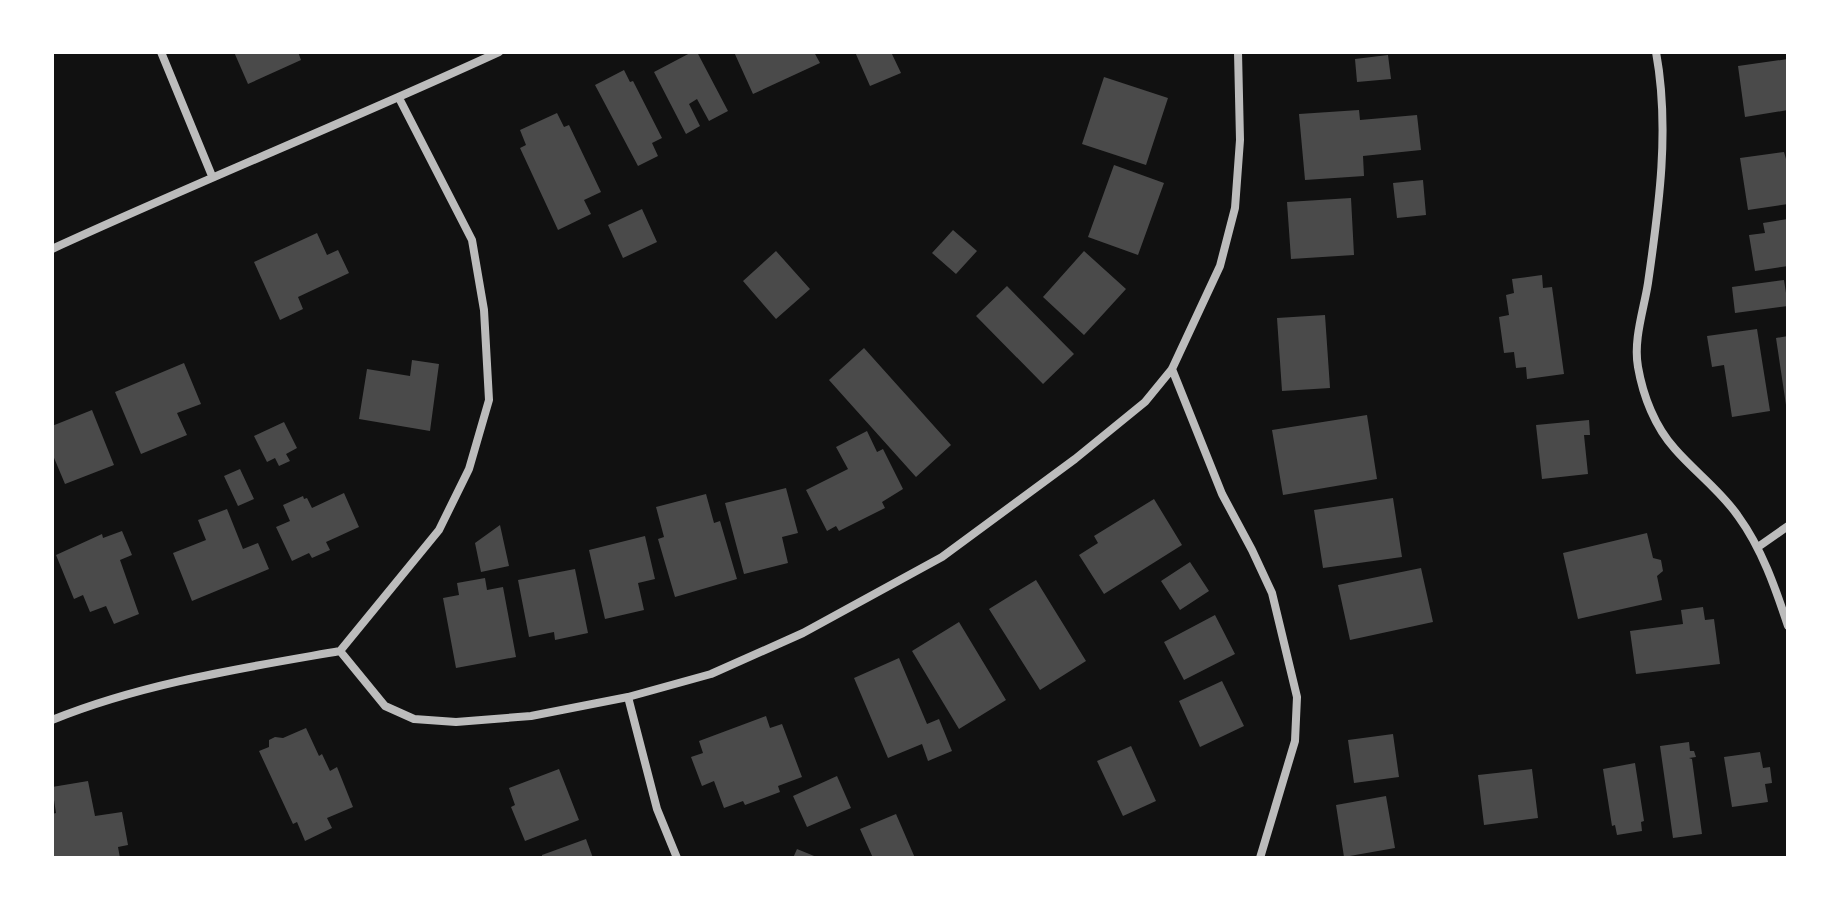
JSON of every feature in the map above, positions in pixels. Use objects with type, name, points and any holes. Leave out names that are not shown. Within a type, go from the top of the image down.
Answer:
[{"type":"street","points":[[161,52],[212,176]]},
{"type":"street","points":[[52,249],[499,52]]},
{"type":"street","points":[[340,651],[385,706],[414,719],[456,722],[531,716],[628,697],[711,674],[803,633],[942,557],[1075,459],[1145,402],[1172,369],[1220,266],[1235,208],[1240,140],[1238,52]]},
{"type":"street","points":[[1656,52],[1661,80],[1663,138],[1659,195],[1638,336],[1637,363],[1643,390],[1655,420],[1673,448],[1736,513],[1758,547],[1788,626]]},
{"type":"street","points":[[52,720],[96,704],[225,671],[340,651],[439,530],[469,469],[489,400],[484,310],[472,240],[399,98]]},
{"type":"street","points":[[1172,369],[1222,494],[1272,593],[1297,697],[1295,741],[1260,858]]},
{"type":"street","points":[[1758,547],[1788,526]]},
{"type":"street","points":[[628,697],[657,809],[677,858]]},
{"type":"building","points":[[234,52],[298,52],[301,60],[248,84]]},
{"type":"building","points":[[697,52],[728,111],[709,121],[697,99],[689,104],[700,126],[686,134],[654,72]]},
{"type":"building","points":[[734,52],[814,52],[820,63],[753,94]]},
{"type":"building","points":[[855,52],[891,52],[901,73],[870,86]]},
{"type":"building","points":[[1388,55],[1391,79],[1357,82],[1355,59]]},
{"type":"building","points":[[1788,59],[1788,110],[1745,117],[1738,66]]},
{"type":"building","points":[[624,70],[630,82],[633,81],[662,138],[652,143],[658,156],[638,166],[595,85]]},
{"type":"building","points":[[1104,77],[1168,98],[1146,165],[1082,144]]},
{"type":"building","points":[[1359,110],[1360,120],[1417,115],[1421,150],[1363,156],[1364,176],[1305,180],[1299,114]]},
{"type":"building","points":[[557,113],[564,127],[569,125],[601,192],[584,200],[591,214],[558,230],[520,148],[526,145],[520,130]]},
{"type":"building","points":[[1784,152],[1788,166],[1788,204],[1748,210],[1740,158]]},
{"type":"building","points":[[1114,165],[1164,183],[1138,255],[1088,237]]},
{"type":"building","points":[[1423,180],[1426,215],[1397,218],[1393,183]]},
{"type":"building","points":[[1351,198],[1354,255],[1291,259],[1287,202]]},
{"type":"building","points":[[642,209],[657,242],[623,258],[608,225]]},
{"type":"building","points":[[1788,219],[1788,266],[1755,271],[1749,235],[1765,233],[1763,223]]},
{"type":"building","points":[[953,230],[977,251],[956,274],[932,253]]},
{"type":"building","points":[[317,233],[327,255],[338,250],[349,273],[298,297],[303,309],[280,320],[254,262]]},
{"type":"building","points":[[776,251],[810,289],[776,319],[743,281]]},
{"type":"building","points":[[1084,251],[1126,289],[1084,335],[1043,297]]},
{"type":"building","points":[[1542,275],[1543,288],[1552,287],[1564,374],[1527,379],[1526,367],[1516,368],[1514,352],[1504,353],[1499,317],[1509,315],[1506,295],[1514,293],[1512,279]]},
{"type":"building","points":[[1784,280],[1788,306],[1735,313],[1732,287]]},
{"type":"building","points":[[1007,286],[1074,354],[1043,384],[976,316]]},
{"type":"building","points":[[1325,315],[1330,388],[1282,391],[1277,318]]},
{"type":"building","points":[[1757,329],[1770,411],[1732,417],[1724,365],[1712,367],[1707,336]]},
{"type":"building","points":[[1788,336],[1788,405],[1786,405],[1776,338]]},
{"type":"building","points":[[864,348],[951,445],[916,477],[829,380]]},
{"type":"building","points":[[412,360],[439,364],[430,431],[359,419],[367,369],[410,376]]},
{"type":"building","points":[[184,363],[201,404],[177,413],[187,435],[141,454],[115,392]]},
{"type":"building","points":[[92,410],[114,465],[65,484],[52,453],[52,426]]},
{"type":"building","points":[[1367,415],[1377,479],[1283,495],[1272,430]]},
{"type":"building","points":[[1589,420],[1590,435],[1584,435],[1588,474],[1542,479],[1536,425]]},
{"type":"building","points":[[284,422],[297,448],[286,454],[290,461],[279,466],[275,458],[267,462],[254,436]]},
{"type":"building","points":[[867,431],[877,452],[883,449],[903,489],[882,502],[885,508],[839,531],[836,526],[827,531],[806,490],[848,469],[836,447]]},
{"type":"building","points":[[240,469],[254,499],[238,506],[224,476]]},
{"type":"building","points":[[786,488],[798,533],[782,537],[788,563],[744,574],[725,503]]},
{"type":"building","points":[[344,493],[359,527],[326,542],[330,550],[312,558],[309,553],[292,561],[276,527],[290,521],[283,505],[303,496],[312,508]]},
{"type":"building","points":[[706,494],[714,523],[720,521],[737,579],[675,597],[658,539],[664,537],[656,507]]},
{"type":"building","points":[[1393,498],[1402,557],[1323,568],[1314,510]]},
{"type":"building","points":[[1154,499],[1182,545],[1104,594],[1079,555],[1098,543],[1094,536]]},
{"type":"building","points":[[227,509],[243,549],[258,543],[269,569],[192,601],[173,553],[206,540],[198,520]]},
{"type":"building","points":[[500,525],[509,566],[481,572],[475,543]]},
{"type":"building","points":[[122,531],[132,555],[120,560],[139,614],[114,624],[106,606],[90,612],[83,595],[74,599],[56,555],[102,534],[103,538]]},
{"type":"building","points":[[1647,533],[1653,558],[1661,560],[1663,571],[1657,576],[1662,600],[1578,619],[1563,553]]},
{"type":"building","points":[[645,536],[655,579],[638,583],[644,610],[605,619],[589,550]]},
{"type":"building","points":[[1190,562],[1209,591],[1180,610],[1161,581]]},
{"type":"building","points":[[1421,568],[1433,622],[1350,640],[1338,585]]},
{"type":"building","points":[[575,569],[588,633],[555,640],[554,632],[529,637],[518,580]]},
{"type":"building","points":[[485,578],[487,590],[503,587],[516,657],[456,668],[443,598],[459,595],[457,583]]},
{"type":"building","points":[[1036,580],[1086,661],[1040,690],[989,609]]},
{"type":"building","points":[[1703,607],[1705,620],[1714,619],[1720,664],[1636,674],[1630,631],[1683,624],[1681,610]]},
{"type":"building","points":[[1215,615],[1235,654],[1184,680],[1164,642]]},
{"type":"building","points":[[959,622],[1006,700],[959,729],[912,651]]},
{"type":"building","points":[[899,658],[927,724],[939,719],[952,751],[928,761],[922,744],[888,758],[854,678]]},
{"type":"building","points":[[1222,681],[1244,726],[1200,747],[1179,701]]},
{"type":"building","points":[[766,716],[770,728],[782,724],[802,777],[778,786],[780,792],[745,805],[743,801],[724,808],[714,781],[702,786],[691,757],[703,753],[699,741]]},
{"type":"building","points":[[306,728],[330,771],[337,767],[353,807],[327,818],[332,828],[305,841],[297,822],[293,824],[259,751],[269,747],[269,740],[275,737],[283,738]]},
{"type":"building","points":[[1393,734],[1399,777],[1354,783],[1348,740]]},
{"type":"building","points":[[1689,742],[1690,751],[1694,751],[1696,757],[1689,758],[1692,759],[1702,834],[1673,838],[1660,746]]},
{"type":"building","points":[[1131,746],[1156,801],[1123,816],[1097,761]]},
{"type":"building","points":[[1760,752],[1763,768],[1770,767],[1772,783],[1765,784],[1768,802],[1732,807],[1724,757]]},
{"type":"building","points":[[1635,763],[1644,821],[1641,822],[1642,831],[1617,835],[1615,825],[1612,826],[1603,769]]},
{"type":"building","points":[[559,769],[579,820],[525,841],[511,807],[515,805],[509,788]]},
{"type":"building","points":[[1532,769],[1538,818],[1484,825],[1478,775]]},
{"type":"building","points":[[837,776],[851,808],[807,827],[793,796]]},
{"type":"building","points":[[88,781],[95,816],[122,812],[128,845],[118,847],[120,858],[52,858],[52,814],[56,813],[52,787]]},
{"type":"building","points":[[1386,796],[1395,848],[1344,857],[1336,805]]},
{"type":"building","points":[[896,814],[915,858],[873,858],[860,829]]},
{"type":"building","points":[[586,839],[593,858],[542,858],[542,855]]},
{"type":"building","points":[[797,849],[819,858],[793,858]]}]
